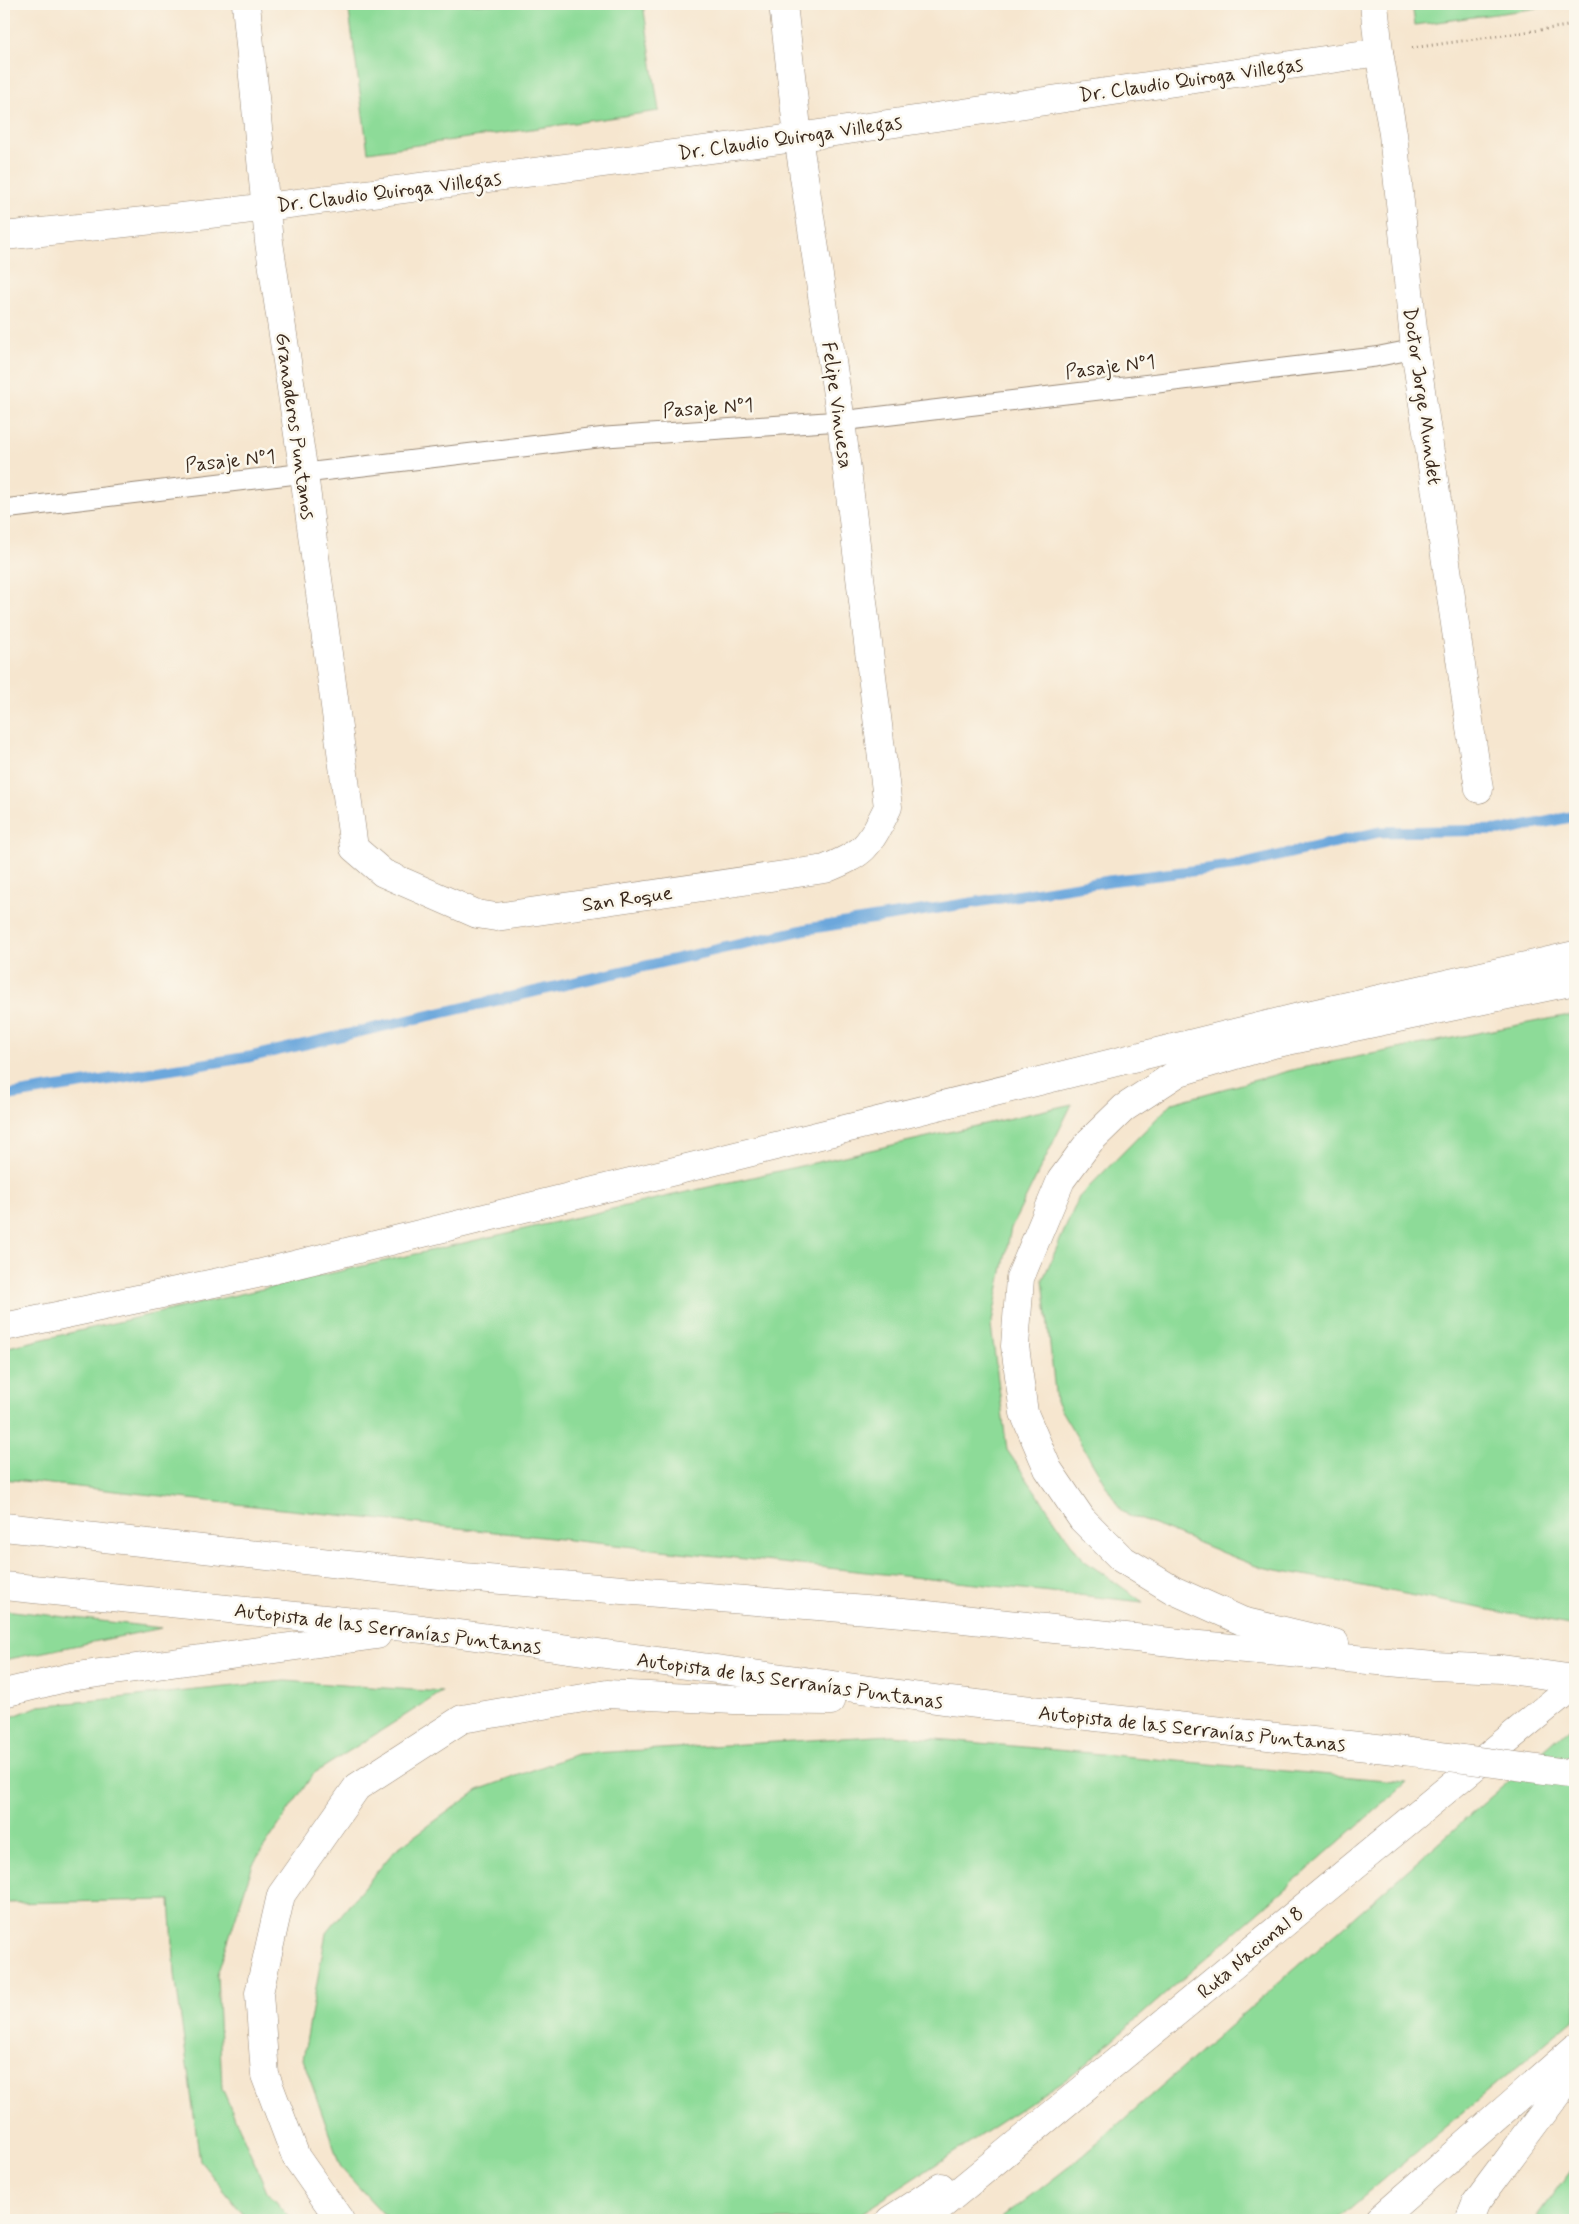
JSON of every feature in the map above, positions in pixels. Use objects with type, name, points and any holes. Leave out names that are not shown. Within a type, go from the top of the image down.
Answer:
[{"type":"main road","name":"Granaderos Puntanos","points":[[246,4],[266,207],[354,848]]},
{"type":"main road","name":"Felipe Vinuesa","points":[[783,4],[798,137],[841,421],[888,807]]},
{"type":"main road","name":"Doctor Jorge Mundet","points":[[1374,4],[1379,52],[1393,134],[1415,349],[1479,788]]},
{"type":"main road","name":"Dr. Claudio Quiroga Villegas","points":[[4,236],[266,207],[798,137],[1379,52]]},
{"type":"main road","name":"San Roque","points":[[354,848],[383,873],[477,914],[496,918],[825,869],[849,859],[868,846],[888,807]]},
{"type":"main road","points":[[4,1327],[257,1274],[1307,1015],[1575,955]]},
{"type":"main road","points":[[1434,1666],[1242,1621],[1173,1590],[1122,1559],[1082,1519],[1048,1469],[1024,1413],[1015,1346],[1020,1278],[1061,1180],[1090,1141],[1124,1108],[1179,1072],[1273,1044],[1575,981]]},
{"type":"main road","points":[[4,1527],[439,1575],[927,1615],[1189,1644],[1434,1666],[1502,1670],[1575,1678]]},
{"type":"main road","name":"Autopista de las Serranías Puntanas","points":[[4,1586],[423,1629],[950,1701],[1404,1751],[1575,1774]]},
{"type":"main road","points":[[4,1693],[70,1677],[423,1629]]},
{"type":"main road","name":"Ruta Nacional 8","points":[[924,2220],[1575,1684]]},
{"type":"main road","points":[[340,2220],[296,2157],[265,2075],[259,1993],[281,1895],[357,1787],[462,1719],[607,1694],[734,1700],[950,1701]]},
{"type":"main road","points":[[1379,2220],[1575,2048]]},
{"type":"main road","points":[[1469,2220],[1476,2203],[1575,2070]]},
{"type":"main road","points":[[890,2220],[1061,2108]]},
{"type":"lane","name":"Pasaje Nº1","points":[[4,509],[606,437],[841,421],[1355,359],[1415,349]]},
{"type":"path","points":[[1379,52],[1575,25]]},
{"type":"green space","points":[[348,4],[643,4],[659,111],[368,152]]},
{"type":"green space","points":[[1412,4],[1568,4],[1415,25]]},
{"type":"green space","points":[[1564,1016],[1575,1016],[1575,1626],[1256,1566],[1122,1512],[1056,1402],[1043,1279],[1079,1197],[1172,1103],[1296,1069]]},
{"type":"green space","points":[[1072,1104],[1011,1228],[991,1326],[1007,1450],[1082,1559],[1143,1602],[4,1479],[4,1348]]},
{"type":"green space","points":[[4,1610],[162,1628],[4,1660]]},
{"type":"green space","points":[[285,1681],[442,1692],[313,1774],[253,1864],[217,1975],[222,2088],[267,2191],[292,2220],[248,2220],[200,2161],[175,1974],[170,1900],[4,1903],[4,1720],[39,1706]]},
{"type":"green space","points":[[1575,1723],[1575,2018],[1336,2220],[1000,2220],[1075,2162]]},
{"type":"green space","points":[[892,1735],[1407,1782],[1074,2074],[851,2220],[389,2220],[341,2168],[303,2059],[326,1933],[395,1850],[478,1790],[577,1754]]},
{"type":"green space","points":[[1575,2164],[1575,2220],[1534,2220]]},
{"type":"waterway","points":[[4,1096],[249,1057],[807,929],[1109,881],[1240,865],[1379,832],[1508,830],[1575,816]]}]
